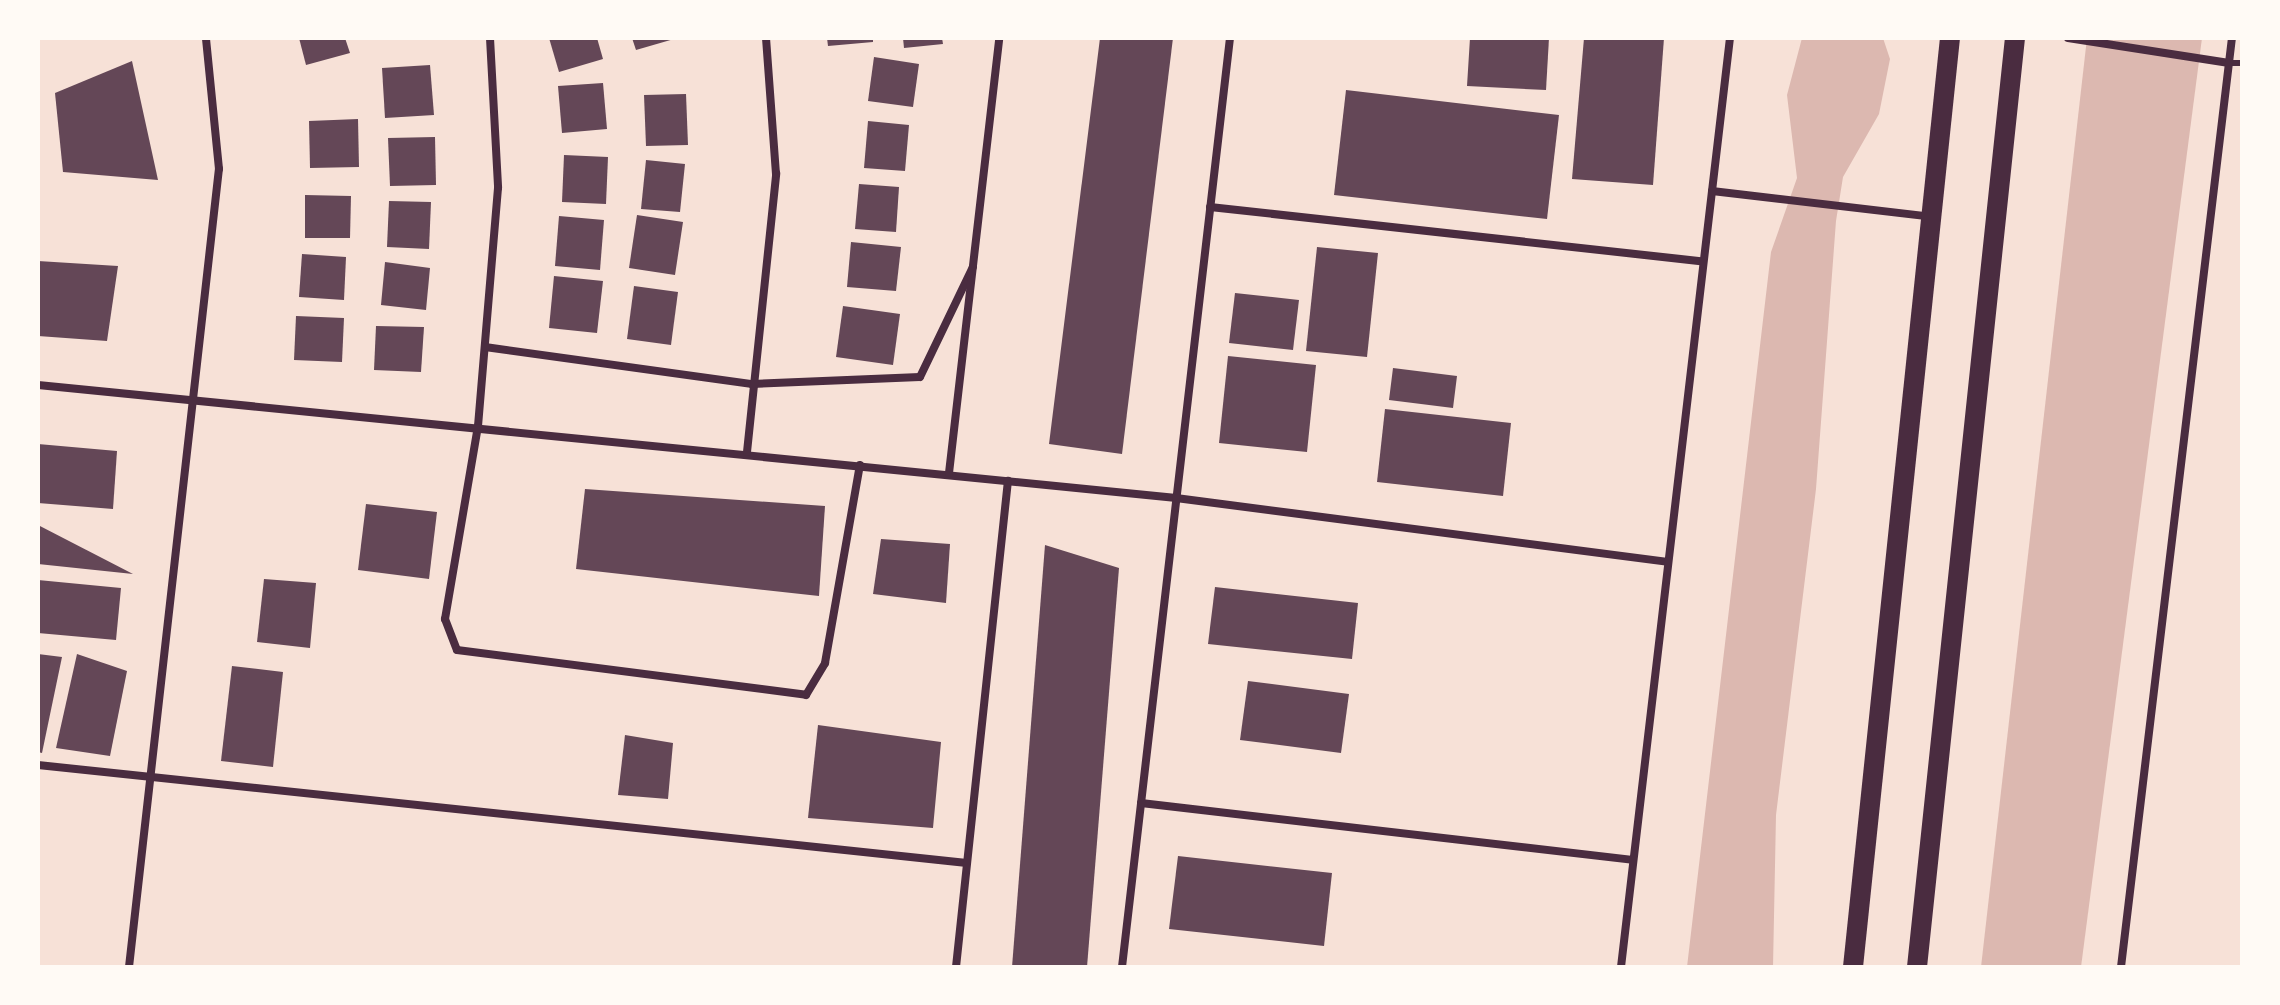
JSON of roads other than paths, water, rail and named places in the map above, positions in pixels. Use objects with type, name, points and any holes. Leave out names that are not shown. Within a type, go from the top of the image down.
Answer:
[{"type":"main road","points":[[1853,967],[1950,38]]},
{"type":"main road","points":[[1917,967],[2015,38]]},
{"type":"street","points":[[129,967],[219,169],[206,38]]},
{"type":"street","points":[[490,38],[498,188],[478,426],[445,619],[457,650],[806,695],[825,663],[860,465]]},
{"type":"street","points":[[747,452],[776,174],[766,38]]},
{"type":"street","points":[[949,473],[999,38]]},
{"type":"street","points":[[1122,967],[1230,38]]},
{"type":"street","points":[[1621,967],[1666,562],[1730,38]]},
{"type":"street","points":[[2068,38],[2229,63]]},
{"type":"street","points":[[2121,967],[2232,38]]},
{"type":"street","points":[[1712,191],[1851,210],[1933,217]]},
{"type":"street","points":[[1210,207],[1703,261]]},
{"type":"street","points":[[485,347],[752,384],[920,377],[973,267]]},
{"type":"street","points":[[38,385],[949,473],[1176,498],[1666,562]]},
{"type":"street","points":[[956,967],[1008,481]]},
{"type":"street","points":[[38,765],[967,863]]},
{"type":"street","points":[[1141,803],[1633,860]]},
{"type":"lane","points":[[2229,63],[2242,63]]}]
